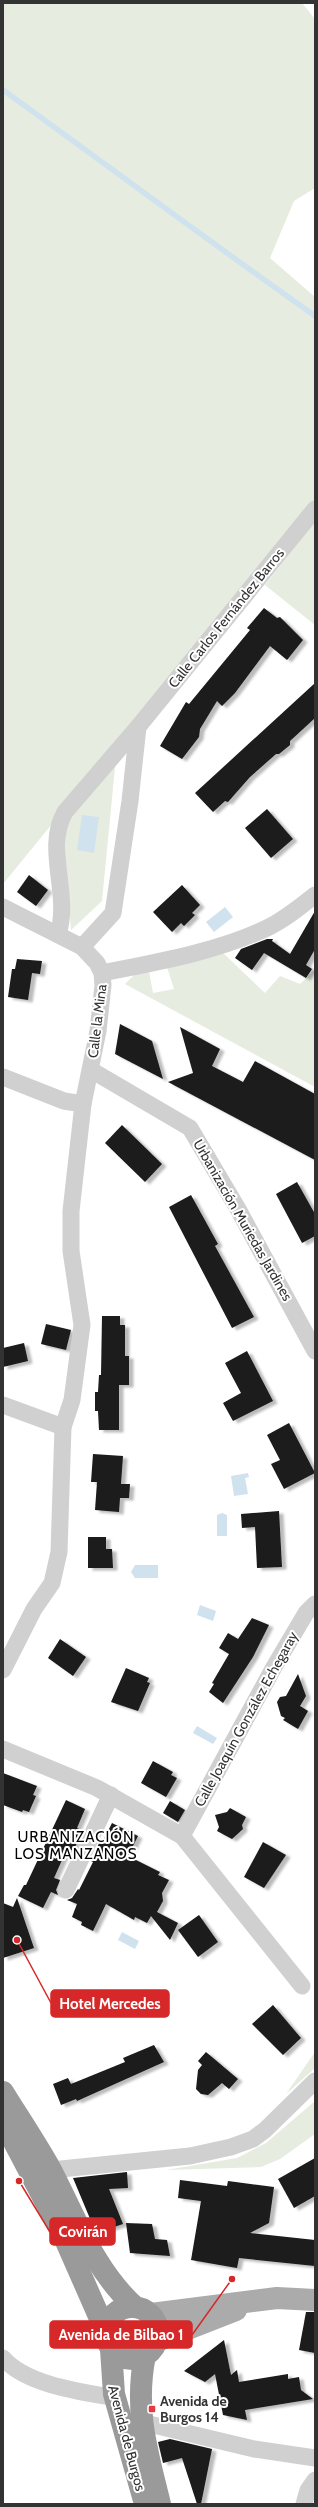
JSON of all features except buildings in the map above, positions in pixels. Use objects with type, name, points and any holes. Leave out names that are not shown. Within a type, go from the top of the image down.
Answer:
[{"type":"highway","points":[[3,2092],[51,2170],[97,2262],[121,2293],[143,2310],[157,2325],[151,2348],[136,2359],[126,2358],[108,2339],[65,2239],[3,2120]]},
{"type":"highway","points":[[108,2339],[110,2317],[116,2311],[125,2307],[143,2310]]},
{"type":"highway","name":"Avenida de Burgos","points":[[108,2339],[111,2372],[116,2398],[145,2504]]},
{"type":"highway","name":"Avenida de Burgos","points":[[151,2348],[139,2390],[141,2422],[160,2504]]},
{"type":"main road","points":[[151,2348],[265,2299]]},
{"type":"main road","points":[[143,2310],[265,2299],[315,2300]]},
{"type":"street","name":"Calle Carlos Fernández Barros","points":[[58,934],[61,924],[62,894],[57,842],[58,823],[65,812],[138,727],[315,509]]},
{"type":"street","points":[[82,947],[113,914],[130,801],[138,727]]},
{"type":"street","points":[[102,973],[179,957],[248,935],[285,917],[315,896]]},
{"type":"street","name":"Calle la Mina","points":[[3,907],[82,947],[97,962],[102,973],[98,1031],[91,1070]]},
{"type":"street","points":[[3,1670],[34,1609],[52,1583],[62,1530],[63,1427],[72,1400],[82,1325],[70,1232],[83,1104],[91,1070]]},
{"type":"street","name":"Urbanización Muriedas Jardines","points":[[91,1070],[190,1128],[238,1208],[315,1350]]},
{"type":"street","points":[[3,1077],[64,1101],[83,1104]]},
{"type":"street","points":[[3,1405],[63,1427]]},
{"type":"street","name":"Calle Joaquín González Echegaray","points":[[182,1836],[274,1667],[306,1613],[315,1604]]},
{"type":"street","points":[[3,1749],[78,1778],[111,1795],[182,1836],[302,1986]]},
{"type":"street","points":[[66,1890],[111,1795]]},
{"type":"street","points":[[51,2170],[190,2156],[231,2148],[253,2139],[265,2130],[314,2085]]},
{"type":"street","points":[[3,2358],[14,2370],[36,2378],[76,2390],[116,2398]]},
{"type":"street","points":[[141,2422],[254,2449],[315,2458]]},
{"type":"street","points":[[304,2504],[308,2490],[315,2480]]},
{"type":"shaded area","points":[[3,3],[302,3],[315,19],[315,188],[294,201],[270,258],[315,297],[315,502],[3,884]]},
{"type":"shaded area","points":[[315,521],[315,625],[265,585]]},
{"type":"shaded area","points":[[116,757],[102,901],[71,930],[65,860],[66,825]]},
{"type":"shaded area","points":[[221,951],[265,993],[280,976],[300,984],[315,969],[315,1087],[125,984],[136,973],[149,971],[153,993],[174,989],[167,967]]},
{"type":"shaded area","points":[[315,2052],[315,2068],[286,2094]]},
{"type":"shaded area","points":[[315,2101],[315,2134],[280,2159],[261,2167],[166,2170],[237,2158],[266,2143]]},
{"type":"water","points":[[82,815],[99,817],[94,853],[77,850]]},
{"type":"water","points":[[225,907],[233,917],[214,932],[206,922]]},
{"type":"water","points":[[248,1473],[249,1477],[245,1478],[248,1494],[234,1496],[231,1476]]},
{"type":"water","points":[[222,1513],[227,1515],[227,1536],[217,1536],[217,1515]]},
{"type":"water","points":[[135,1565],[158,1565],[158,1578],[135,1578],[131,1572]]},
{"type":"water","points":[[200,1605],[216,1611],[213,1621],[197,1615]]},
{"type":"water","points":[[197,1726],[217,1738],[213,1744],[193,1733]]},
{"type":"water","points":[[122,1932],[139,1941],[135,1949],[118,1940]]},
{"type":"waterway","points":[[3,90],[315,316]]},
{"type":"place","name":"Hotel Mercedes","points":[[17,1940]]},
{"type":"place","name":"Covirán","points":[[19,2181]]},
{"type":"place","name":"Avenida de Bilbao 1","points":[[232,2279]]},
{"type":"place","name":"Avenida de Burgos 14","points":[[152,2409]]},
{"type":"district","name":"URBANIZACIÓN LOS MANZANOS","points":[[76,1846]]}]
